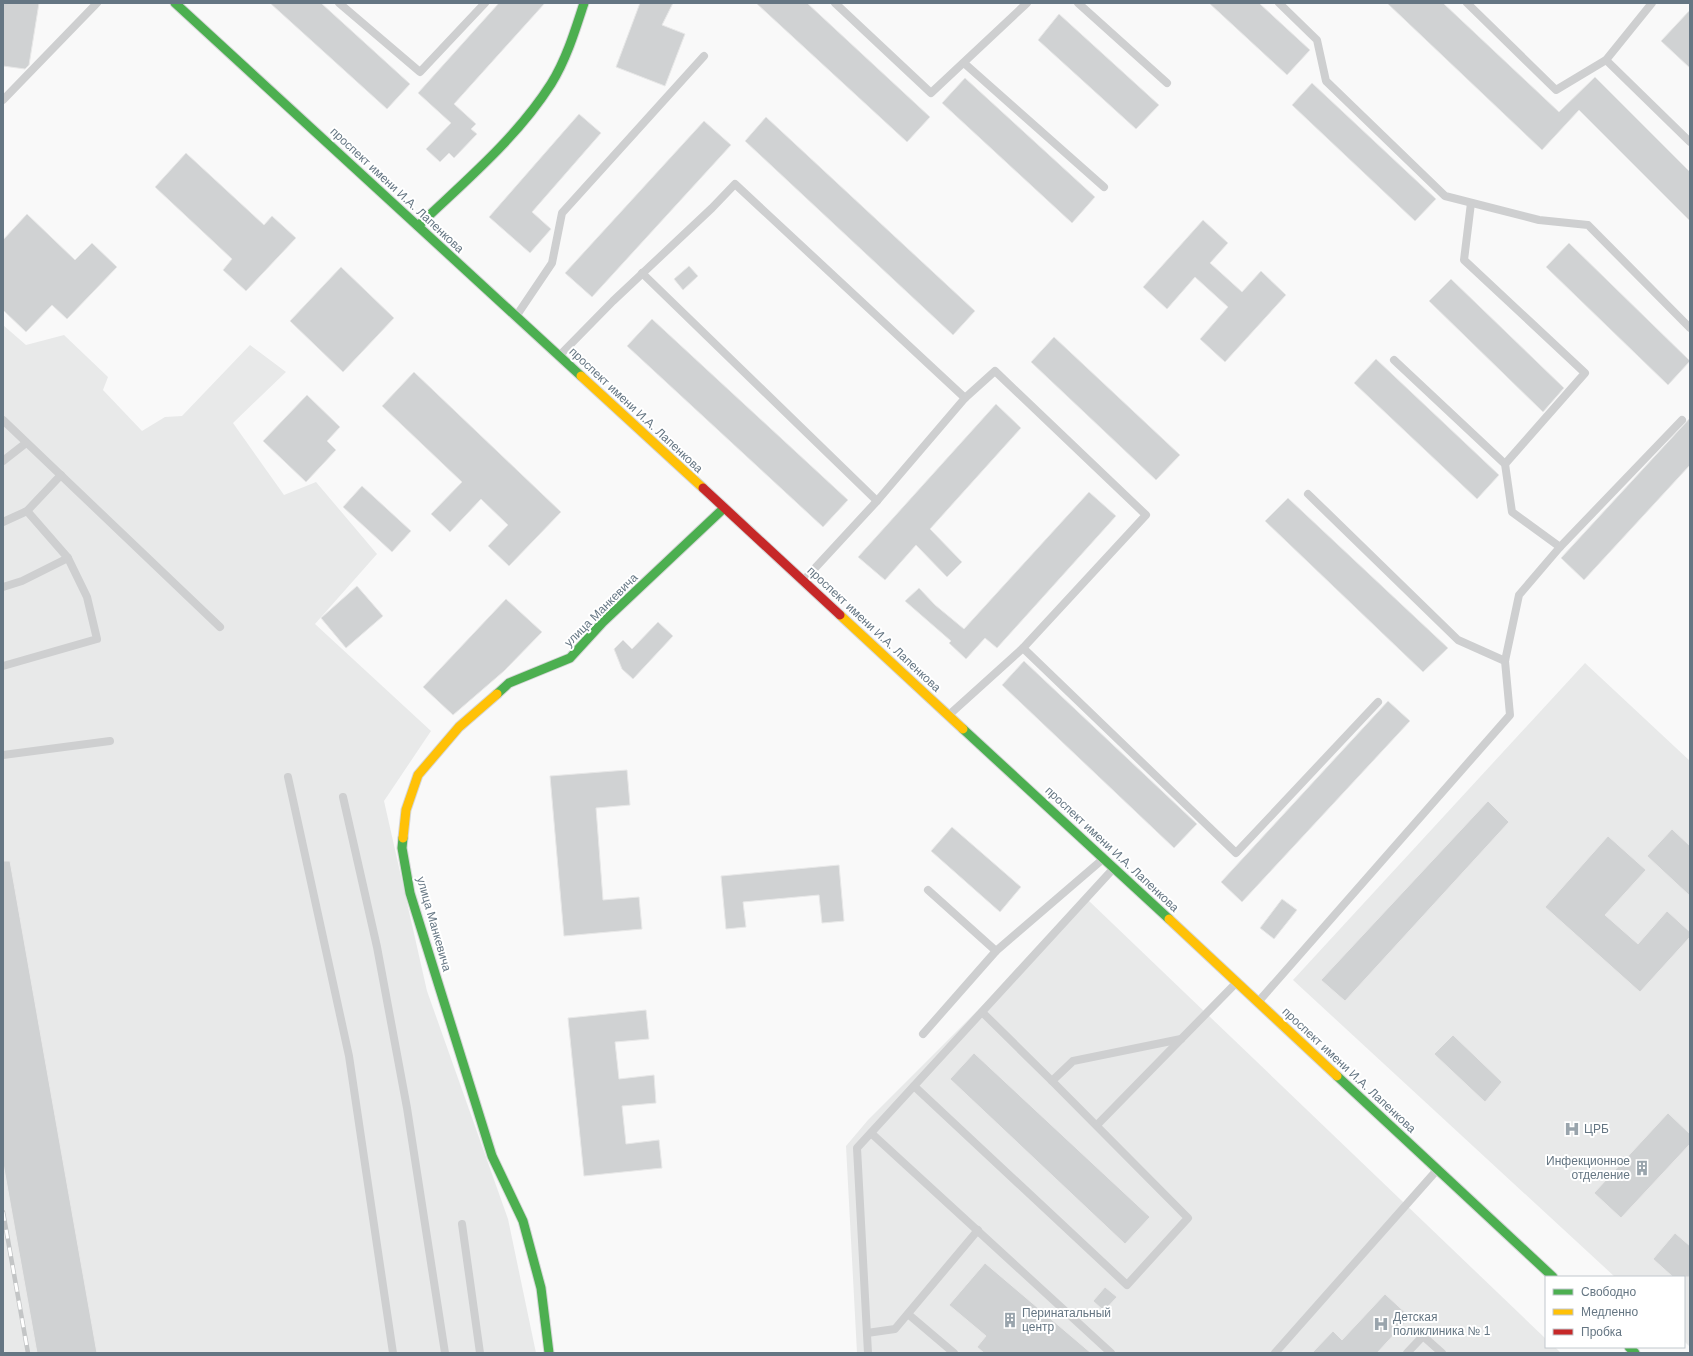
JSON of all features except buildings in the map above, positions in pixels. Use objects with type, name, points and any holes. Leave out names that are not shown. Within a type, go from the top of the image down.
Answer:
[{"type":"main road","name":"проспект имени И.А. Лапенкова","points":[[175,3],[560,355],[723,509],[950,715],[1552,1276]]},
{"type":"main road","points":[[418,226],[515,131],[551,85],[569,50],[584,3]]},
{"type":"main road","name":"улица Манкевича","points":[[549,1353],[541,1288],[523,1221],[492,1156],[410,893],[402,848],[406,810],[418,775],[459,727],[509,682],[570,658],[603,622],[723,509]]},
{"type":"lane","points":[[3,100],[97,3]]},
{"type":"lane","points":[[339,3],[420,72],[485,3]]},
{"type":"lane","points":[[835,3],[931,94],[1027,3]]},
{"type":"lane","points":[[1078,3],[1167,83]]},
{"type":"lane","points":[[1279,3],[1317,40],[1326,81],[1445,196],[1539,220],[1588,225],[1690,328]]},
{"type":"lane","points":[[1467,3],[1556,90],[1606,60],[1652,3]]},
{"type":"lane","points":[[516,316],[552,263],[562,213],[704,56]]},
{"type":"lane","points":[[1606,60],[1690,142]]},
{"type":"lane","points":[[964,62],[1104,187]]},
{"type":"lane","points":[[560,355],[642,273],[712,208],[735,184],[965,398]]},
{"type":"lane","points":[[1472,203],[1464,260],[1585,373],[1505,464]]},
{"type":"lane","points":[[642,273],[877,501]]},
{"type":"lane","points":[[1394,360],[1505,464],[1512,512],[1560,547]]},
{"type":"lane","points":[[803,580],[877,501],[965,398],[995,371],[1146,515],[1023,648],[950,715]]},
{"type":"lane","points":[[3,420],[220,627]]},
{"type":"lane","points":[[1259,1002],[1510,715],[1505,661],[1519,595],[1560,547],[1682,420]]},
{"type":"lane","points":[[3,461],[26,443]]},
{"type":"lane","points":[[3,522],[27,511],[61,476]]},
{"type":"lane","points":[[1308,494],[1458,640],[1505,661]]},
{"type":"lane","points":[[3,666],[97,639],[87,597],[68,558],[27,511]]},
{"type":"lane","points":[[3,587],[22,581],[68,558]]},
{"type":"lane","points":[[1023,648],[1236,853],[1378,702]]},
{"type":"lane","points":[[3,755],[110,741]]},
{"type":"lane","points":[[288,777],[349,1056],[393,1353]]},
{"type":"lane","points":[[343,797],[377,947],[404,1092],[445,1353]]},
{"type":"lane","points":[[923,1034],[996,951],[1103,858]]},
{"type":"lane","points":[[868,1353],[857,1148],[1114,868]]},
{"type":"lane","points":[[928,890],[996,951]]},
{"type":"lane","points":[[1097,1125],[1237,982]]},
{"type":"lane","points":[[914,1086],[1127,1285],[1188,1218],[1097,1125],[982,1012]]},
{"type":"lane","points":[[1052,1081],[1073,1061],[1181,1039]]},
{"type":"lane","points":[[871,1132],[1111,1353]]},
{"type":"lane","points":[[1275,1353],[1437,1169]]},
{"type":"lane","points":[[462,1224],[480,1353]]},
{"type":"lane","points":[[867,1333],[895,1329],[978,1230]]},
{"type":"lane","points":[[908,1314],[954,1353]]},
{"type":"lane","points":[[1407,1353],[1423,1336],[1442,1353]]},
{"type":"shaded area","points":[[3,325],[26,345],[64,335],[108,377],[103,390],[142,431],[165,417],[182,416],[250,345],[286,372],[233,423],[284,495],[316,482],[377,554],[315,624],[431,731],[384,801],[427,991],[508,1219],[536,1353],[3,1353]]},
{"type":"shaded area","name":"ЦРБ","points":[[1585,663],[1690,761],[1690,1347],[1685,1342],[1685,1276],[1614,1276],[1293,980]]},
{"type":"shaded area","points":[[1088,900],[1545,1338],[1545,1348],[1556,1348],[1561,1353],[857,1353],[846,1146],[868,1120]]},
{"type":"railway","points":[[3,1212],[28,1353]]},
{"type":"traffic: fast","points":[[175,3],[581,376]]},
{"type":"traffic: fast","points":[[418,226],[489,159],[537,104],[551,84],[561,65],[570,45],[584,3]]},
{"type":"traffic: fast","points":[[497,694],[509,683],[570,658],[603,622],[723,509]]},
{"type":"traffic: fast","points":[[963,729],[1169,919]]},
{"type":"traffic: fast","points":[[403,838],[402,848],[410,893],[492,1156],[523,1221],[541,1288],[549,1353]]},
{"type":"traffic: fast","points":[[1337,1076],[1552,1276]]},
{"type":"traffic: fast","points":[[1630,1348],[1635,1353]]},
{"type":"traffic: slow","points":[[581,376],[703,488]]},
{"type":"traffic: slow","points":[[840,615],[963,729]]},
{"type":"traffic: slow","points":[[403,838],[406,810],[418,775],[459,727],[497,694]]},
{"type":"traffic: slow","points":[[1169,919],[1337,1076]]},
{"type":"traffic: jam","points":[[703,488],[840,615]]},
{"type":"place","name":"ЦРБ","points":[[1572,1129]]},
{"type":"place","name":"Инфекционное отделение","points":[[1642,1168]]},
{"type":"place","name":"Перинатальный центр","points":[[1010,1320]]},
{"type":"place","name":"Детская поликлиника № 1","points":[[1381,1324]]}]
